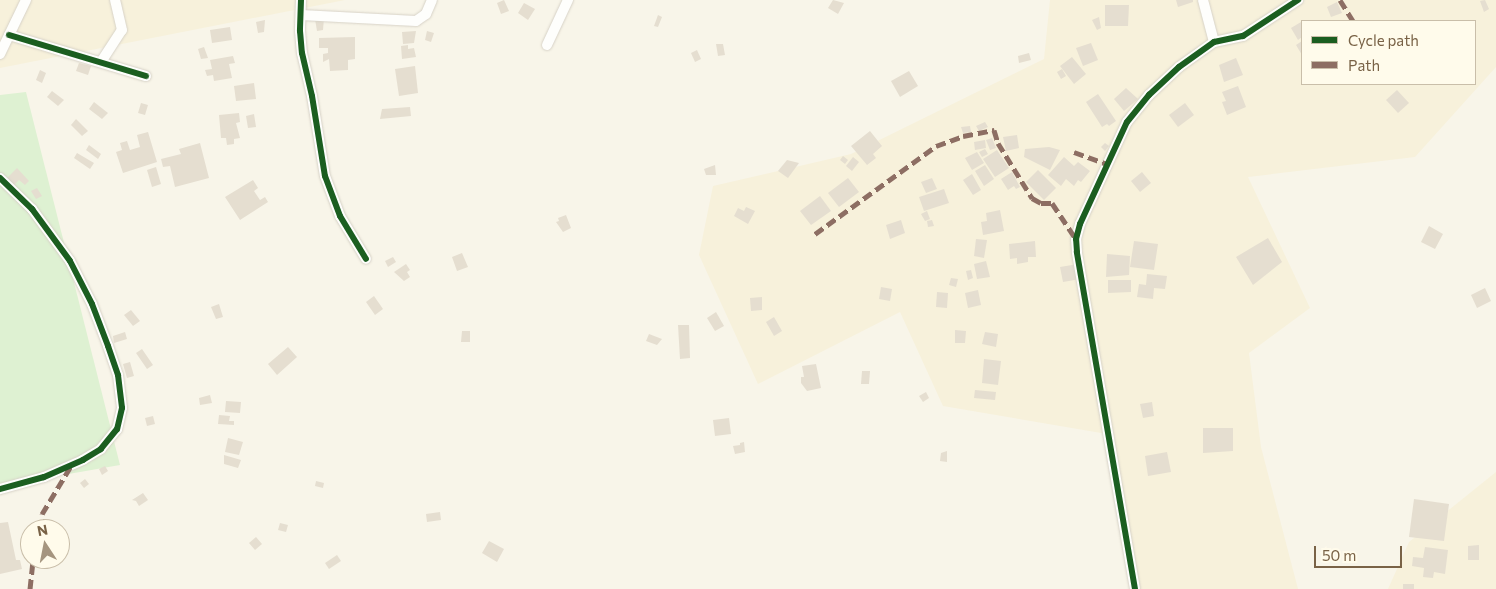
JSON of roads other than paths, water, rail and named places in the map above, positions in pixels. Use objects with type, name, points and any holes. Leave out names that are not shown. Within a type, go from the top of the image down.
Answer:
[{"type":"street","points":[[0,54],[26,0]]},
{"type":"street","points":[[101,62],[122,30],[115,0]]},
{"type":"street","points":[[301,0],[300,31],[302,53],[312,96],[325,176],[340,216],[366,259]]},
{"type":"street","points":[[301,15],[416,21],[426,14],[432,0]]},
{"type":"street","points":[[547,45],[568,0]]},
{"type":"street","points":[[1203,0],[1214,42]]},
{"type":"street","points":[[1135,589],[1076,239],[1080,224],[1127,122],[1149,96],[1179,67],[1214,42],[1243,36],[1298,0]]},
{"type":"street","points":[[9,35],[146,76]]},
{"type":"street","points":[[0,178],[32,208],[70,261],[92,304],[108,346],[118,375],[122,408],[117,429],[101,449],[71,466],[44,477],[0,489]]}]
